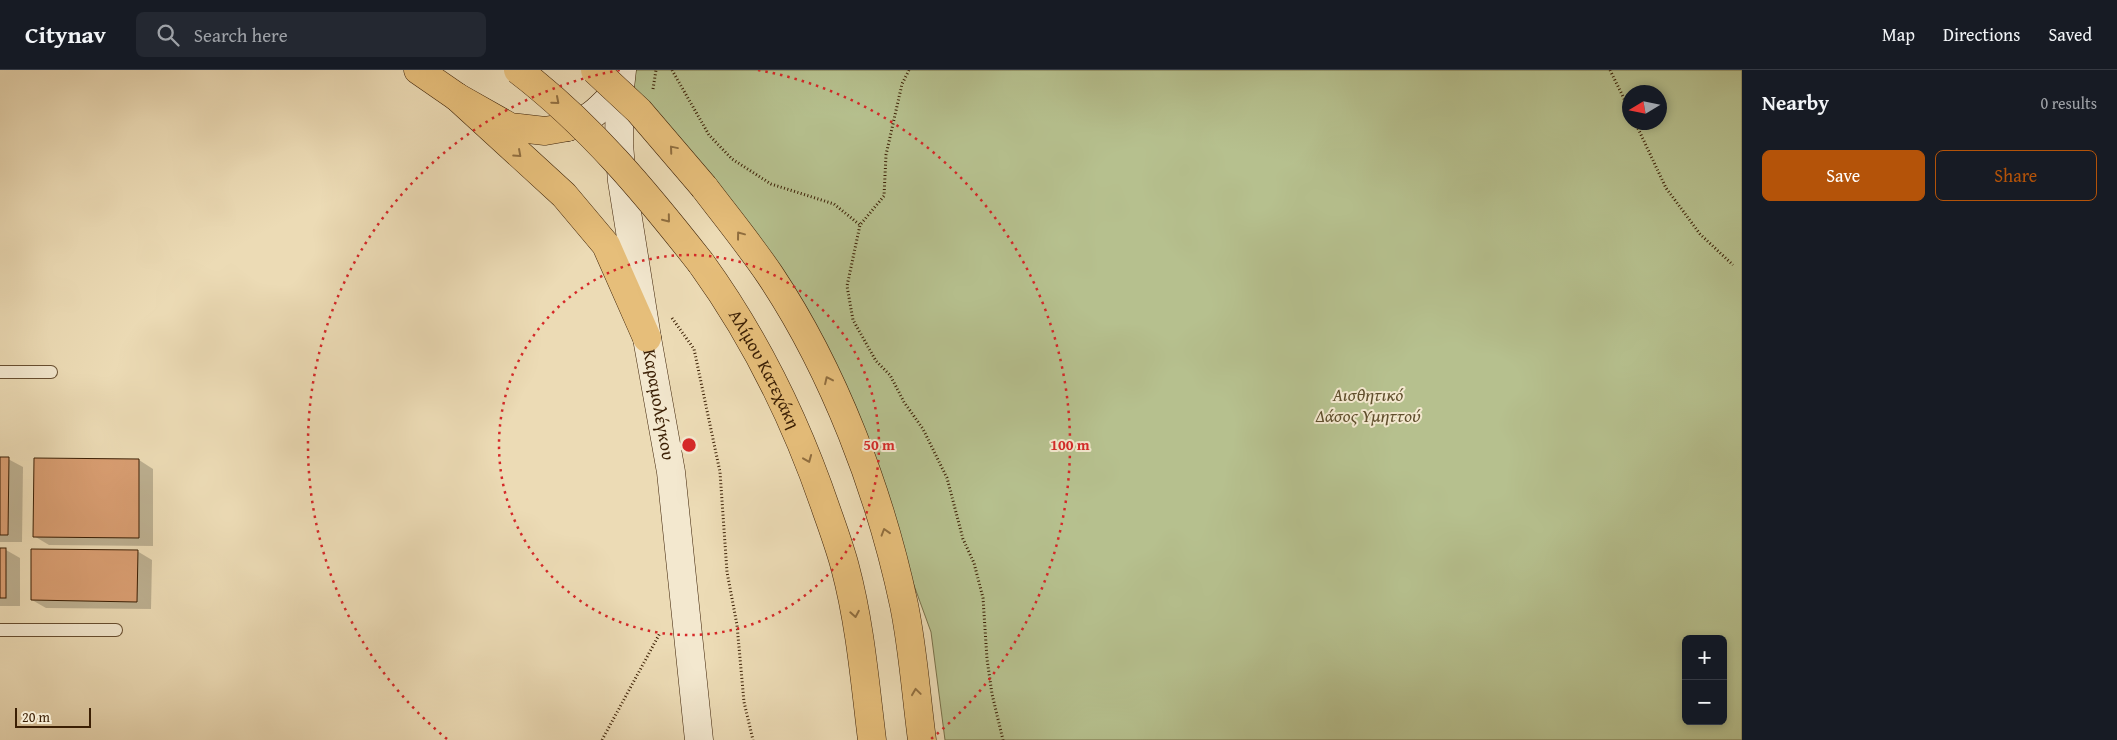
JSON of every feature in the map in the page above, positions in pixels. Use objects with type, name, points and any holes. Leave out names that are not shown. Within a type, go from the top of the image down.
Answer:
[{"type":"main road","points":[[418,70],[457,97],[510,127],[545,131],[584,122],[601,108],[621,79]]},
{"type":"main road","name":"Αλίμου Κατεχάκη","points":[[518,70],[569,113],[605,147],[636,182],[701,263],[754,342],[787,408],[816,478],[847,576],[855,614],[872,740]]},
{"type":"main road","points":[[595,70],[639,111],[704,187],[769,274],[820,362],[859,455],[891,551],[904,607],[922,740]]},
{"type":"main road","name":"Καραμολέγκου","points":[[621,79],[619,144],[622,181],[671,472],[700,740]]},
{"type":"main road","points":[[457,97],[564,195],[606,245],[647,338]]},
{"type":"lane","points":[[0,372],[51,372]]},
{"type":"lane","points":[[0,630],[116,630]]},
{"type":"path","points":[[651,97],[656,70]]},
{"type":"path","points":[[672,70],[709,135],[732,159],[771,184],[834,204],[860,225]]},
{"type":"path","points":[[909,70],[902,84],[886,155],[884,196],[860,225],[847,286],[852,320],[876,361],[890,376],[904,402],[923,430],[947,478],[962,539],[974,563],[983,598],[987,659],[992,694],[1003,740]]},
{"type":"path","points":[[1610,70],[1622,95]]},
{"type":"path","points":[[1639,130],[1666,188],[1700,234],[1733,265]]},
{"type":"path","points":[[671,316],[694,349],[720,472],[728,572],[737,625],[744,702],[753,740]]},
{"type":"path","points":[[602,740],[663,628]]},
{"type":"green space","name":"Αισθητικό Δάσος Υμηττού","points":[[630,70],[1742,70],[1742,740],[945,740],[931,632],[841,385],[628,88]]},
{"type":"building","points":[[0,457],[9,457],[8,535],[0,535]]},
{"type":"building","points":[[34,458],[139,459],[139,538],[33,537]]},
{"type":"building","points":[[0,548],[6,548],[6,598],[0,598]]},
{"type":"building","points":[[31,549],[138,550],[137,602],[31,600]]}]
